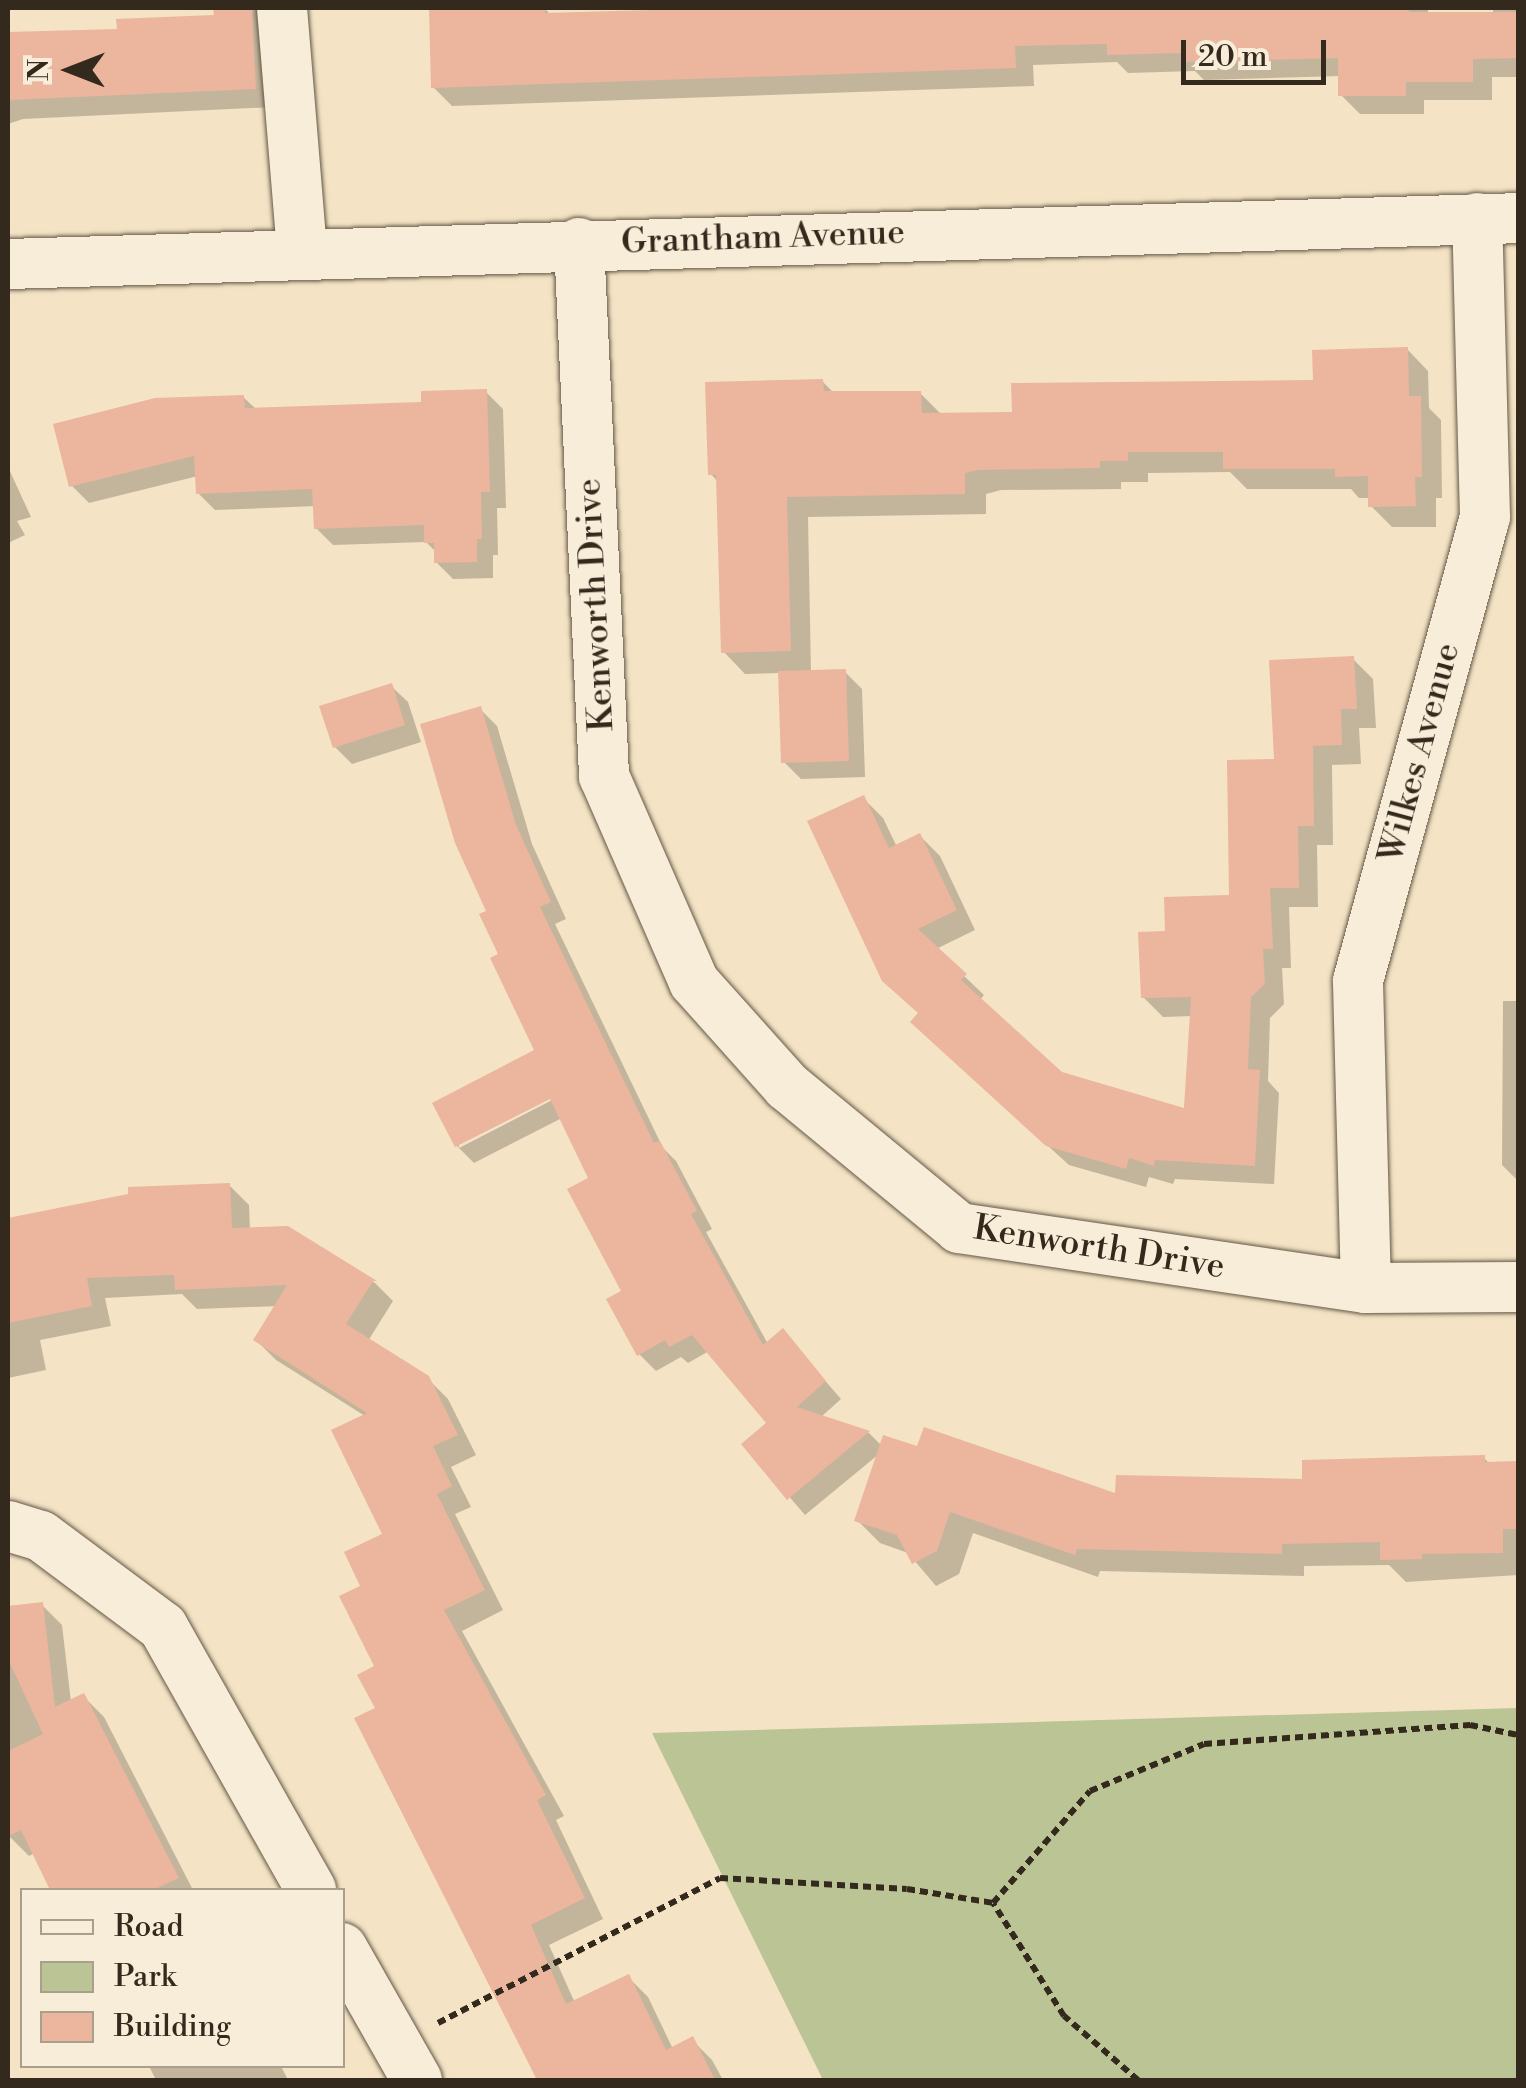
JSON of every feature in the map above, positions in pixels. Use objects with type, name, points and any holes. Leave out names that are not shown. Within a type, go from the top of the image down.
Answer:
[{"type":"street","points":[[282,8],[302,251]]},
{"type":"street","name":"Grantham Avenue","points":[[8,264],[302,251],[1498,218]]},
{"type":"street","name":"Wilkes Avenue","points":[[1366,1288],[1358,981],[1485,517],[1498,218]]},
{"type":"street","name":"Kenworth Drive","points":[[579,243],[604,776],[694,982],[787,1086],[959,1228],[1366,1288],[1518,1286]]},
{"type":"street","points":[[8,1526],[41,1536],[163,1626],[310,1888]]},
{"type":"street","points":[[345,1953],[407,2062]]},
{"type":"path","points":[[993,1903],[1090,1790],[1204,1744],[1470,1726],[1518,1735]]},
{"type":"path","points":[[407,2062],[720,1878],[908,1889],[993,1903],[1064,2016],[1138,2080]]},
{"type":"green space","points":[[1518,1708],[1518,2080],[823,2080],[652,1733]]},
{"type":"building","points":[[213,8],[252,8],[256,89],[8,100],[8,32],[117,29],[116,19],[214,15]]},
{"type":"building","points":[[429,8],[545,8],[545,13],[720,8],[1409,8],[1409,12],[1518,12],[1518,58],[1473,59],[1473,82],[1406,82],[1406,96],[1338,96],[1338,58],[1182,62],[1182,53],[1107,55],[1107,44],[1015,46],[1016,68],[431,88]]},
{"type":"building","points":[[1408,347],[1409,396],[1421,396],[1422,477],[1415,477],[1416,506],[1368,507],[1368,476],[1335,477],[1335,469],[1223,469],[1223,452],[1128,452],[1128,461],[1100,461],[1100,468],[978,470],[965,473],[965,494],[787,497],[791,651],[721,653],[716,475],[708,475],[705,382],[823,379],[824,391],[921,391],[922,413],[1012,412],[1011,383],[1313,380],[1312,350]]},
{"type":"building","points":[[487,389],[490,492],[481,492],[482,539],[477,539],[477,562],[434,563],[434,543],[424,543],[424,525],[314,529],[312,489],[196,494],[194,456],[69,487],[53,424],[155,398],[244,395],[245,408],[421,402],[421,391]]},
{"type":"building","points":[[1354,656],[1357,709],[1341,709],[1342,745],[1313,746],[1314,826],[1298,826],[1299,888],[1270,888],[1273,949],[1263,949],[1265,984],[1251,997],[1248,1069],[1260,1070],[1255,1166],[1155,1160],[1154,1166],[1129,1158],[1126,1169],[1046,1146],[910,1022],[918,1013],[882,981],[807,821],[864,795],[889,848],[920,833],[957,910],[918,929],[967,974],[961,980],[1062,1072],[1184,1108],[1191,997],[1141,998],[1138,932],[1165,931],[1164,897],[1229,895],[1227,760],[1274,759],[1269,660]]},
{"type":"building","points":[[846,669],[849,761],[781,763],[778,671]]},
{"type":"building","points":[[392,683],[405,725],[333,748],[319,706]]},
{"type":"building","points":[[481,706],[516,825],[551,902],[540,907],[654,1143],[660,1141],[697,1211],[691,1214],[763,1345],[783,1328],[826,1381],[797,1407],[870,1431],[787,1500],[741,1444],[766,1423],[692,1335],[669,1347],[665,1340],[637,1356],[606,1299],[621,1291],[567,1189],[588,1178],[550,1099],[455,1147],[432,1103],[534,1050],[490,958],[498,954],[479,914],[486,911],[455,843],[420,724]]},
{"type":"building","points":[[230,1183],[232,1228],[288,1226],[377,1281],[373,1281],[346,1324],[429,1376],[458,1435],[433,1446],[452,1486],[437,1494],[485,1590],[444,1610],[546,1795],[537,1800],[585,1898],[531,1925],[566,2004],[629,1974],[666,2050],[693,2036],[715,2080],[537,2080],[354,1718],[375,1708],[357,1675],[374,1666],[339,1596],[360,1586],[344,1552],[382,1534],[331,1430],[367,1413],[253,1340],[287,1285],[175,1290],[174,1275],[87,1278],[92,1306],[8,1323],[8,1218],[128,1194],[128,1187]]},
{"type":"building","points":[[924,1427],[1115,1493],[1116,1475],[1302,1479],[1302,1460],[1485,1455],[1485,1462],[1518,1461],[1518,1529],[1503,1529],[1503,1553],[1422,1554],[1422,1559],[1380,1560],[1380,1542],[1282,1544],[1282,1554],[1077,1549],[1075,1555],[950,1512],[937,1551],[912,1564],[897,1535],[854,1521],[883,1435],[917,1446]]},
{"type":"building","points":[[43,1602],[55,1707],[84,1693],[179,1878],[157,1888],[49,1888],[21,1830],[8,1836],[8,1751],[43,1734],[8,1659],[8,1606]]}]
